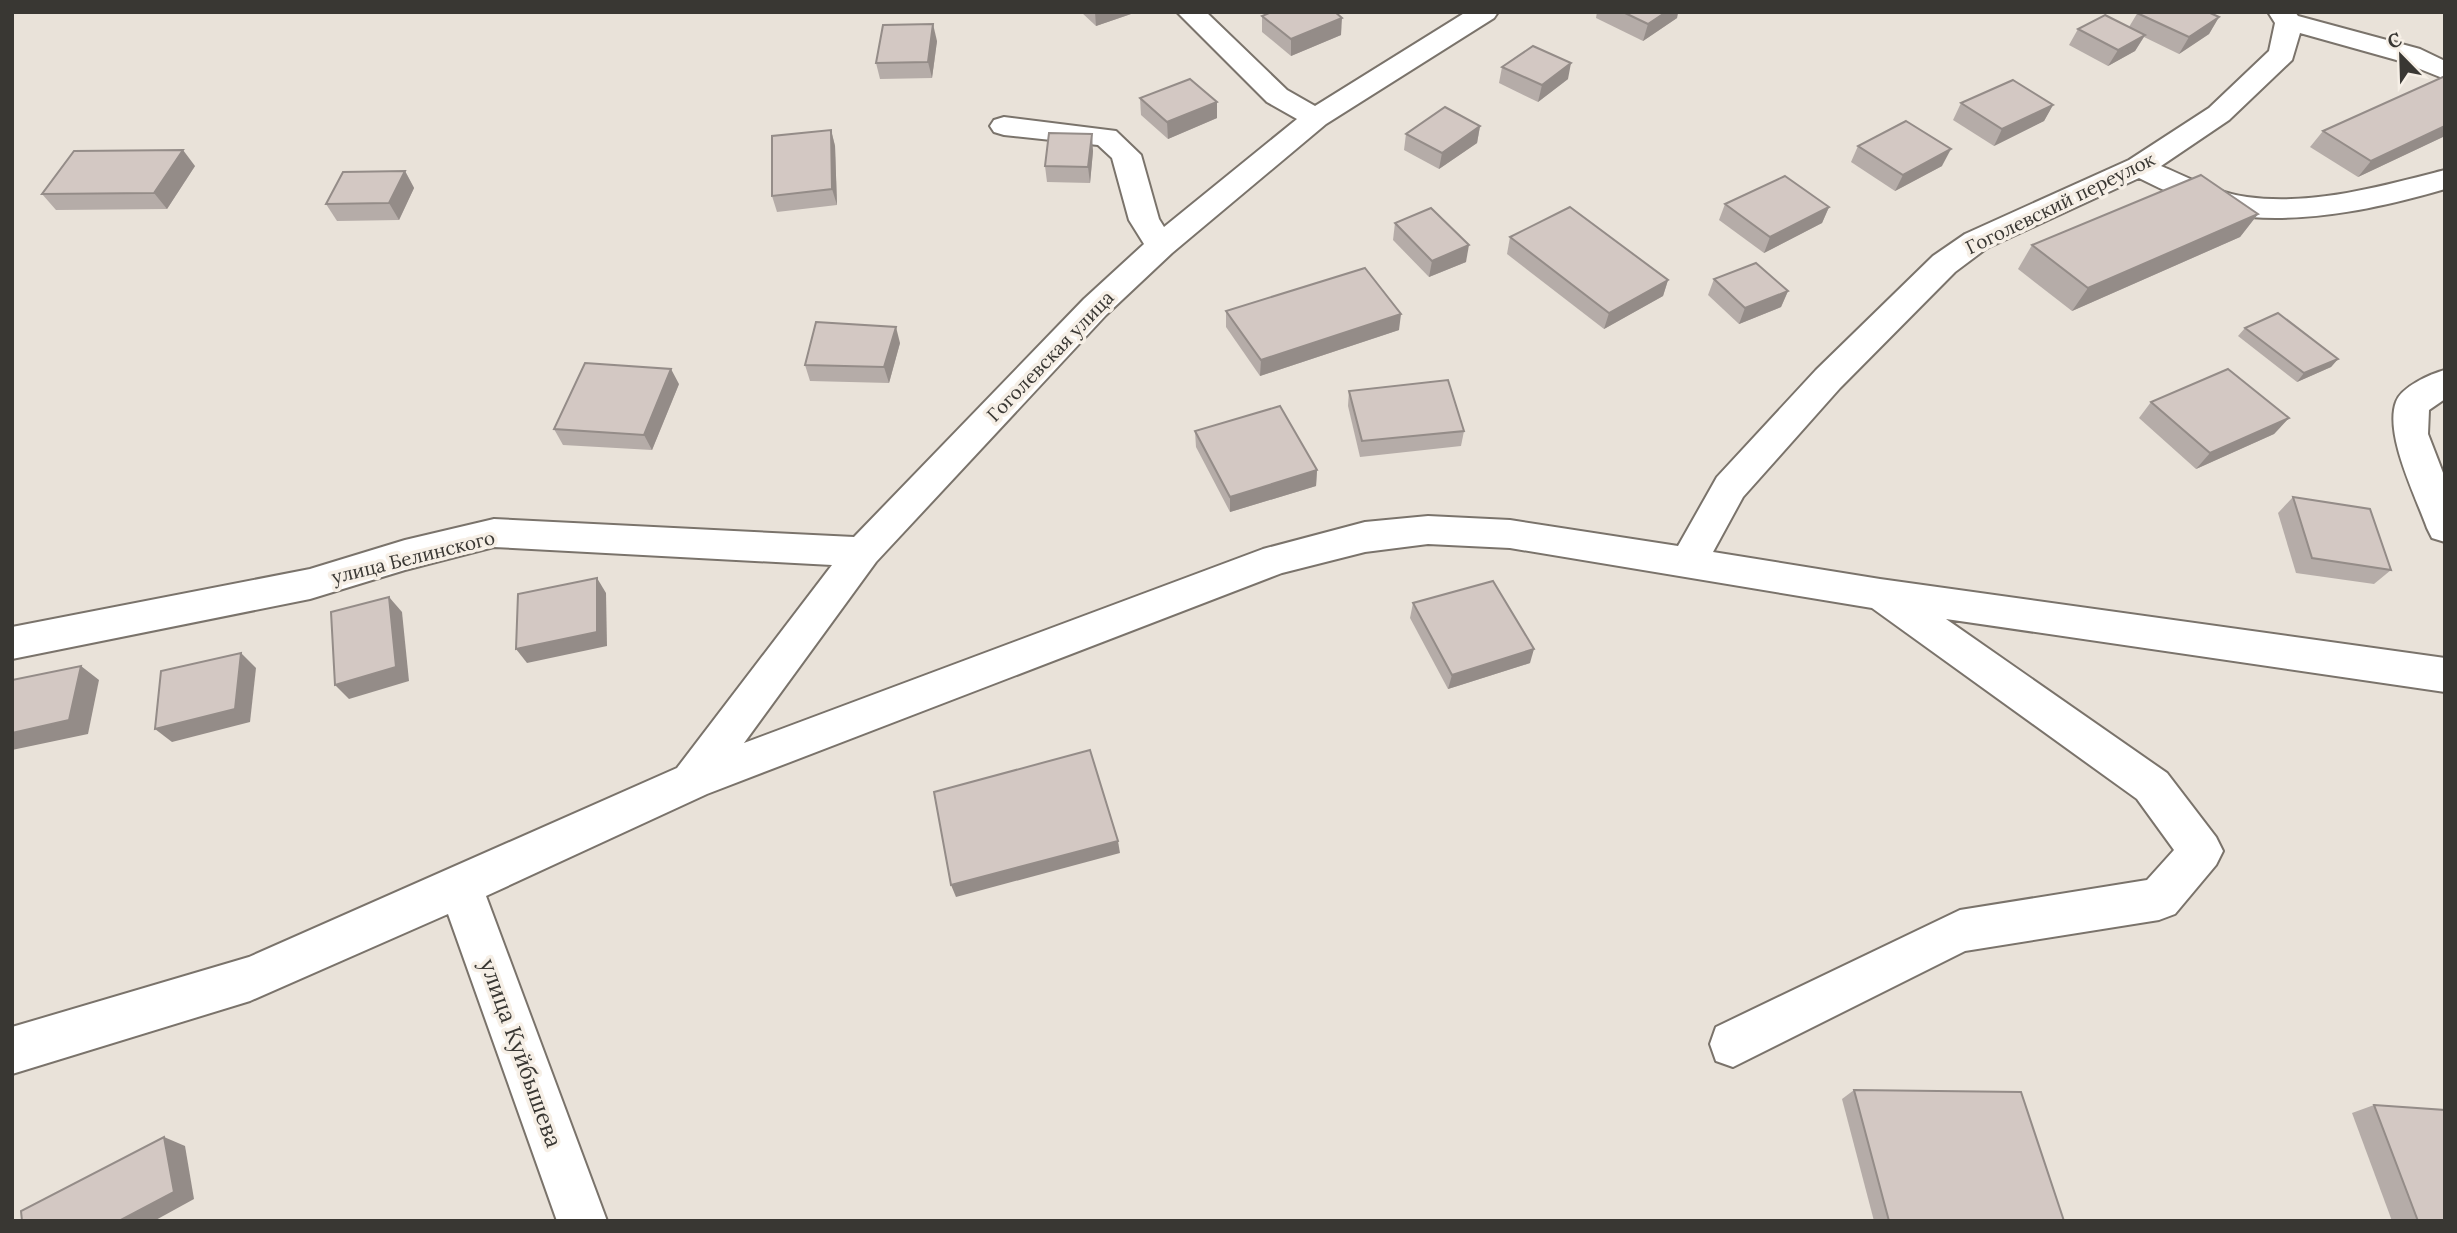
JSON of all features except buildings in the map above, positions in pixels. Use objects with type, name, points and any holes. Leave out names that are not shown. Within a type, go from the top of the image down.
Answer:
[{"type":"street","points":[[1190,12],[1277,96],[1316,118]]},
{"type":"street","name":"Гоголевская улица","points":[[692,781],[863,552],[1095,307],[1161,246],[1316,118],[1485,12]]},
{"type":"street","points":[[2285,17],[2410,55],[2445,71]]},
{"type":"street","name":"Гоголевский переулок","points":[[1688,562],[1730,487],[1828,379],[1944,264],[1976,241],[2139,167],[2219,114],[2282,54],[2285,17]]},
{"type":"street","points":[[1004,126],[1105,137],[1126,155],[1144,220],[1161,246]]},
{"type":"street","points":[[2139,167],[2200,195],[2248,207],[2317,206],[2411,189],[2445,179]]},
{"type":"street","points":[[2445,382],[2412,404],[2411,434],[2445,528]]},
{"type":"street","points":[[12,1051],[250,979],[334,944],[692,781],[1276,560],[1365,537],[1428,530],[1510,534],[1880,594],[2445,676]]},
{"type":"street","name":"улица Белинского","points":[[12,643],[310,584],[405,555],[494,533],[863,552]]},
{"type":"street","points":[[1733,1044],[1960,931],[2159,899],[2202,851],[2152,786],[1880,594]]},
{"type":"street","name":"улица Куйбышева","points":[[460,885],[582,1221]]}]
